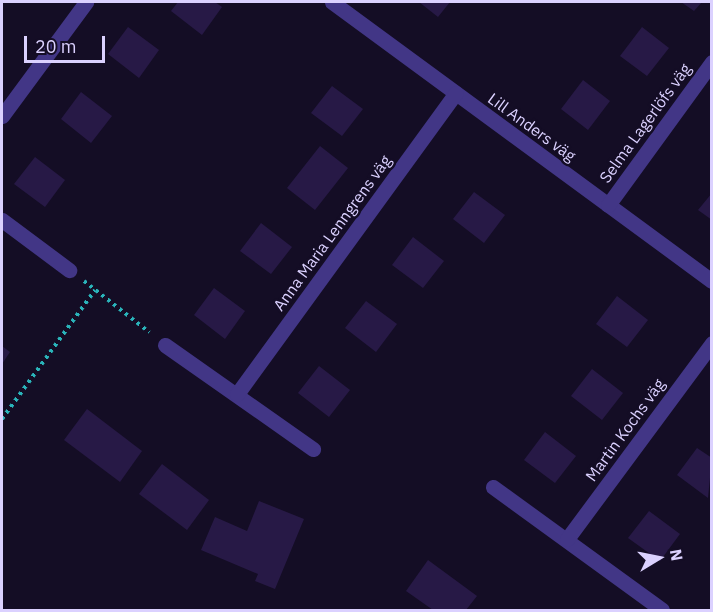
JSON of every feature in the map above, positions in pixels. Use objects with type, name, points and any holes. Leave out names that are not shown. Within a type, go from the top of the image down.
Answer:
[{"type":"street","points":[[2,116],[86,2]]},
{"type":"street","name":"Lill Anders väg","points":[[332,2],[711,281]]},
{"type":"street","name":"Selma Lagerlöfs väg","points":[[608,205],[711,62]]},
{"type":"street","name":"Anna Maria Lenngrens väg","points":[[237,394],[456,93]]},
{"type":"street","points":[[2,220],[69,270]]},
{"type":"street","name":"Martin Kochs väg","points":[[567,539],[711,343]]},
{"type":"street","points":[[165,345],[313,449]]},
{"type":"street","points":[[493,487],[662,610]]},
{"type":"path","points":[[69,270],[165,345]]},
{"type":"path","points":[[2,419],[95,290]]},
{"type":"building","points":[[178,2],[215,2],[222,7],[202,35],[171,11]]},
{"type":"building","points":[[419,2],[450,2],[438,17]]},
{"type":"building","points":[[681,2],[702,2],[694,11]]},
{"type":"building","points":[[128,27],[159,50],[139,78],[108,54]]},
{"type":"building","points":[[642,27],[669,48],[647,76],[620,56]]},
{"type":"building","points":[[583,80],[610,101],[588,130],[561,109]]},
{"type":"building","points":[[332,86],[363,109],[342,136],[311,113]]},
{"type":"building","points":[[81,92],[112,116],[91,143],[61,119]]},
{"type":"building","points":[[320,146],[348,168],[315,210],[287,188]]},
{"type":"building","points":[[35,157],[65,180],[45,207],[14,184]]},
{"type":"building","points":[[474,192],[505,215],[484,243],[453,219]]},
{"type":"building","points":[[712,193],[712,220],[698,210]]},
{"type":"building","points":[[261,223],[292,247],[271,274],[240,251]]},
{"type":"building","points":[[413,237],[444,261],[423,288],[392,265]]},
{"type":"building","points":[[214,288],[245,311],[225,339],[194,315]]},
{"type":"building","points":[[617,296],[648,320],[627,347],[596,324]]},
{"type":"building","points":[[366,301],[397,324],[376,352],[345,328]]},
{"type":"building","points":[[2,346],[10,352],[2,364]]},
{"type":"building","points":[[319,366],[350,390],[329,417],[298,393]]},
{"type":"building","points":[[592,369],[623,393],[602,420],[571,396]]},
{"type":"building","points":[[87,409],[142,451],[120,482],[64,440]]},
{"type":"building","points":[[545,432],[576,456],[555,483],[524,460]]},
{"type":"building","points":[[697,448],[712,458],[708,498],[677,475]]},
{"type":"building","points":[[162,464],[209,500],[187,530],[139,494]]},
{"type":"building","points":[[259,501],[304,519],[275,589],[255,581],[258,574],[201,550],[215,517],[247,531]]},
{"type":"building","points":[[649,511],[680,534],[660,561],[628,538]]},
{"type":"building","points":[[428,560],[477,596],[466,610],[433,610],[406,591]]}]
